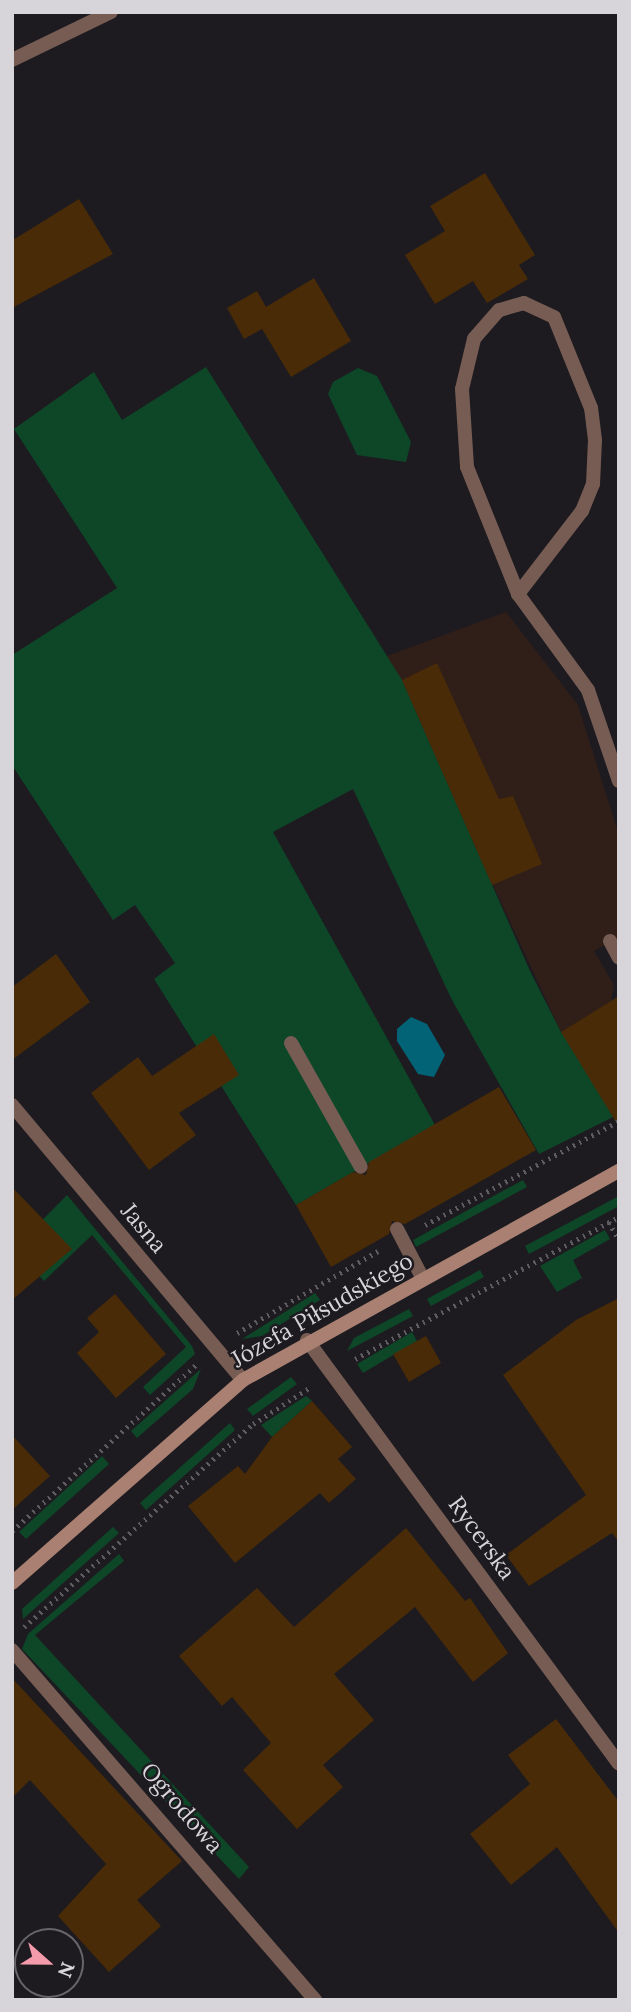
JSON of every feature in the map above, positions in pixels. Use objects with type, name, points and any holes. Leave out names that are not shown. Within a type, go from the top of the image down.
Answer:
[{"type":"street","points":[[12,60],[111,12]]},
{"type":"street","points":[[518,594],[582,511],[593,484],[594,440],[591,408],[554,317],[524,303],[482,323],[462,388],[467,467],[518,594],[588,690],[619,782]]},
{"type":"street","points":[[610,941],[619,958]]},
{"type":"street","points":[[291,1043],[362,1167]]},
{"type":"street","name":"Jasna","points":[[12,1105],[214,1349],[243,1380]]},
{"type":"street","name":"Józefa Piłsudskiego","points":[[12,1583],[243,1380],[307,1340],[619,1171]]},
{"type":"street","points":[[399,1233],[422,1278]]},
{"type":"street","name":"Rycerska","points":[[307,1340],[619,1764]]},
{"type":"street","name":"Ogrodowa","points":[[12,1650],[227,1894],[315,2000]]},
{"type":"path","points":[[12,1531],[214,1349],[399,1233],[619,1121]]},
{"type":"path","points":[[12,1638],[253,1424],[332,1373],[619,1217]]},
{"type":"path","points":[[609,1222],[619,1240]]},
{"type":"shaded area","points":[[506,612],[578,705],[619,835],[619,937],[594,951],[614,985],[611,1001],[561,1032],[387,656]]},
{"type":"green space","points":[[206,367],[402,680],[530,971],[561,1032],[619,1114],[539,1154],[452,1000],[353,789],[273,832],[435,1125],[296,1205],[154,979],[175,963],[135,905],[113,920],[12,765],[12,655],[117,588],[14,429],[94,372],[122,420]]},
{"type":"green space","points":[[358,368],[377,376],[411,442],[406,462],[357,455],[328,394],[333,382]]},
{"type":"green space","points":[[523,1180],[527,1187],[416,1247],[413,1240]]},
{"type":"green space","points":[[67,1195],[192,1346],[195,1354],[150,1395],[143,1387],[186,1347],[92,1235],[44,1281],[14,1249]]},
{"type":"green space","points":[[619,1196],[619,1206],[529,1254],[525,1246]]},
{"type":"green space","points":[[605,1230],[610,1239],[573,1260],[582,1278],[557,1292],[540,1266]]},
{"type":"green space","points":[[480,1270],[484,1277],[431,1306],[427,1299]]},
{"type":"green space","points":[[315,1293],[320,1300],[262,1336],[242,1339]]},
{"type":"green space","points":[[409,1309],[413,1316],[347,1351],[354,1338]]},
{"type":"green space","points":[[412,1332],[417,1341],[363,1373],[357,1364]]},
{"type":"green space","points":[[201,1369],[193,1389],[137,1438],[131,1431]]},
{"type":"green space","points":[[291,1377],[297,1384],[253,1416],[247,1409]]},
{"type":"green space","points":[[306,1396],[312,1401],[272,1437],[261,1425]]},
{"type":"green space","points":[[230,1423],[235,1430],[146,1510],[140,1503]]},
{"type":"green space","points":[[102,1456],[109,1464],[26,1539],[19,1532]]},
{"type":"green space","points":[[113,1527],[119,1533],[23,1619],[22,1609]]},
{"type":"green space","points":[[119,1554],[124,1561],[35,1635],[249,1867],[239,1879],[22,1649],[28,1634]]},
{"type":"water","points":[[411,1017],[427,1024],[445,1055],[434,1077],[418,1074],[397,1041],[397,1029]]},
{"type":"building","points":[[485,173],[535,255],[519,265],[528,279],[487,303],[473,281],[435,304],[405,255],[445,231],[430,206]]},
{"type":"building","points":[[79,199],[113,254],[12,308],[13,240]]},
{"type":"building","points":[[314,278],[351,341],[291,377],[262,329],[244,339],[227,308],[257,291],[266,307]]},
{"type":"building","points":[[437,663],[499,799],[513,796],[542,864],[492,885],[402,680]]},
{"type":"building","points":[[56,954],[90,1002],[12,1060],[12,987]]},
{"type":"building","points":[[619,996],[619,1127],[561,1032]]},
{"type":"building","points":[[214,1034],[239,1075],[179,1113],[196,1135],[149,1170],[91,1093],[138,1057],[152,1076]]},
{"type":"building","points":[[499,1087],[536,1150],[405,1224],[392,1221],[389,1234],[331,1267],[296,1205],[353,1172],[366,1175],[369,1162]]},
{"type":"building","points":[[12,1187],[72,1249],[12,1300]]},
{"type":"building","points":[[115,1294],[166,1354],[116,1398],[77,1353],[99,1332],[87,1318]]},
{"type":"building","points":[[619,1298],[619,1542],[612,1533],[529,1586],[506,1555],[586,1495],[503,1375],[576,1320]]},
{"type":"building","points":[[426,1336],[441,1363],[409,1382],[393,1354]]},
{"type":"building","points":[[312,1401],[352,1447],[338,1459],[356,1479],[329,1503],[320,1493],[235,1563],[188,1506],[238,1466],[245,1474],[272,1437]]},
{"type":"building","points":[[12,1435],[50,1476],[12,1510]]},
{"type":"building","points":[[406,1528],[465,1601],[470,1598],[508,1653],[473,1682],[415,1607],[334,1674],[374,1720],[323,1765],[343,1787],[297,1829],[243,1770],[271,1743],[232,1697],[222,1706],[179,1656],[257,1588],[294,1627]]},
{"type":"building","points":[[12,1678],[182,1861],[137,1900],[161,1926],[109,1972],[84,1945],[84,1928],[69,1928],[58,1916],[106,1864],[30,1780],[12,1798]]},
{"type":"building","points":[[556,1719],[619,1802],[619,1933],[557,1847],[511,1885],[470,1834],[530,1784],[508,1755]]}]
